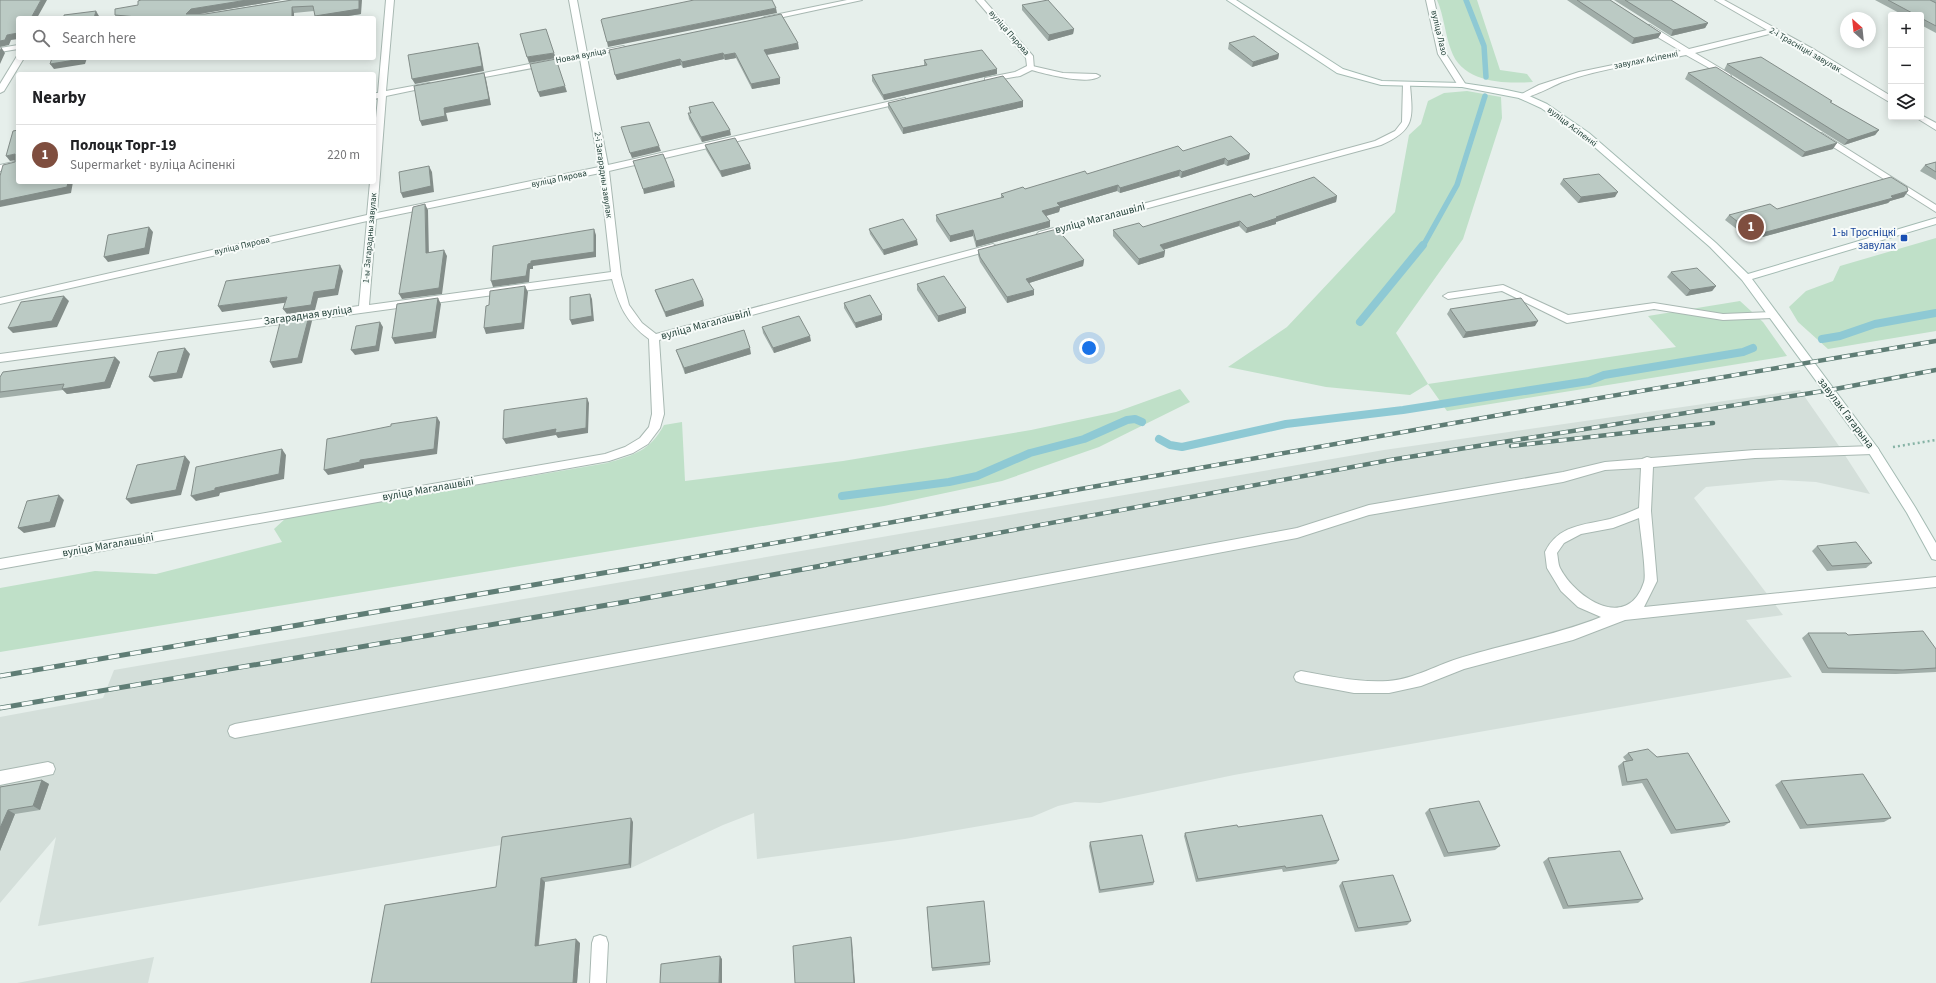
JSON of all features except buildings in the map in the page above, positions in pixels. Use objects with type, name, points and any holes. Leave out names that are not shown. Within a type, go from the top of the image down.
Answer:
[{"type":"street","name":"1-ы Загарадны завулак","points":[[376,166],[390,0]]},
{"type":"street","name":"2-і Загарадны завулак","points":[[573,0],[604,170],[616,275],[624,305],[638,326],[654,338]]},
{"type":"street","points":[[756,21],[858,0]]},
{"type":"street","name":"вуліца Пярова","points":[[979,83],[1017,74],[1031,67],[1030,58],[980,0]]},
{"type":"street","name":"вуліца Асіпенкі","points":[[1231,0],[1340,71],[1381,83],[1406,85],[1462,85],[1502,90],[1522,96],[1544,106],[1586,135],[1713,245],[1746,278]]},
{"type":"street","name":"вуліца Лазо","points":[[1430,0],[1442,54],[1462,85]]},
{"type":"street","name":"2-і Трасніцкі завулак","points":[[1719,0],[1812,52],[1888,98]]},
{"type":"street","points":[[1642,24],[1732,79]]},
{"type":"street","name":"завулак Асіпенкі","points":[[1522,96],[1541,87],[1608,67],[1687,52],[1773,31]]},
{"type":"street","name":"Новая вуліца","points":[[460,79],[631,46]]},
{"type":"street","points":[[0,50],[16,47]]},
{"type":"street","points":[[0,91],[19,60]]},
{"type":"street","points":[[1031,67],[1058,76],[1096,76]]},
{"type":"street","points":[[376,96],[437,84]]},
{"type":"street","name":"вуліца Магалашвілі","points":[[1031,236],[1378,143],[1395,136],[1405,127],[1409,117],[1406,85]]},
{"type":"street","name":"вуліца Пярова","points":[[0,301],[371,217],[604,170],[910,99]]},
{"type":"street","points":[[1924,120],[1936,127]]},
{"type":"street","points":[[1811,129],[1936,209]]},
{"type":"street","points":[[0,168],[16,164]]},
{"type":"street","name":"1-ы Загарадны завулак","points":[[364,308],[374,184]]},
{"type":"street","points":[[1746,278],[1936,221]]},
{"type":"street","name":"вуліца Магалашвілі","points":[[0,564],[605,458],[629,450],[644,441],[654,428],[658,414],[654,338],[1000,245]]},
{"type":"street","name":"Загарадная вуліца","points":[[0,358],[616,275]]},
{"type":"street","name":"завулак Гагарына","points":[[1746,278],[1873,450],[1911,510],[1936,555]]},
{"type":"street","points":[[1448,296],[1503,288],[1567,319],[1654,306],[1723,317],[1772,315]]},
{"type":"street","points":[[235,731],[1289,535],[1369,510],[1563,477],[1604,466],[1755,454],[1873,450]]},
{"type":"street","points":[[1301,677],[1354,687],[1389,687],[1421,680],[1462,663],[1573,634],[1624,614],[1642,602],[1651,581],[1645,511],[1647,462]]},
{"type":"street","points":[[1645,511],[1613,523],[1578,530],[1560,539],[1550,552],[1553,568],[1566,587],[1583,603],[1604,613],[1624,614],[1676,610],[1936,582]]},
{"type":"street","points":[[0,778],[48,769]]},
{"type":"street","points":[[598,983],[600,943]]},
{"type":"path","points":[[1873,450],[1936,440]]},
{"type":"shaded area","points":[[1800,390],[1870,494],[1816,482],[1780,480],[1706,487],[1694,498],[1783,615],[1746,620],[1792,677],[1234,775],[1100,803],[1075,802],[1058,806],[1032,817],[905,839],[757,859],[754,813],[723,825],[631,868],[633,822],[38,926],[56,837],[0,903],[0,717],[103,698],[114,670],[1384,450]]},
{"type":"shaded area","points":[[154,957],[148,983],[17,983]]},
{"type":"green space","points":[[1437,0],[1477,0],[1500,70],[1527,74],[1533,82],[1522,83],[1485,79],[1464,69],[1456,61],[1451,50]]},
{"type":"green space","points":[[1467,91],[1501,97],[1502,118],[1463,239],[1396,333],[1428,384],[1410,395],[1326,387],[1228,367],[1287,327],[1395,212],[1409,135],[1421,124],[1428,101],[1444,93]]},
{"type":"green space","points":[[1936,238],[1936,331],[1828,349],[1798,322],[1789,307],[1806,291],[1833,281],[1840,266]]},
{"type":"green space","points":[[1740,301],[1763,322],[1787,356],[1447,411],[1428,384],[1676,347],[1648,316]]},
{"type":"green space","points":[[1180,389],[1190,402],[1099,447],[1002,481],[884,506],[0,652],[0,588],[95,571],[156,574],[282,542],[274,529],[286,518],[607,463],[640,451],[653,441],[664,425],[682,422],[685,481],[843,461],[1031,430],[1116,412]]},
{"type":"waterway","points":[[1466,0],[1484,46],[1486,77]]},
{"type":"waterway","points":[[1423,246],[1457,185],[1485,96]]},
{"type":"waterway","points":[[1360,322],[1423,245]]},
{"type":"waterway","points":[[1822,339],[1840,336],[1875,324],[1936,313]]},
{"type":"waterway","points":[[1159,439],[1170,445],[1182,447],[1286,424],[1403,410],[1589,381],[1604,375],[1743,352],[1753,348]]},
{"type":"waterway","points":[[842,496],[949,482],[977,476],[1030,453],[1084,439],[1127,420],[1135,419],[1142,422]]},
{"type":"railway","points":[[644,566],[1511,413],[1936,341]]},
{"type":"railway","points":[[820,566],[1390,460],[1830,390],[1936,370]]},
{"type":"railway","points":[[1511,446],[1713,423]]},
{"type":"railway","points":[[0,676],[650,565]]},
{"type":"railway","points":[[0,708],[625,602],[826,565]]},
{"type":"place","name":"Полоцк Торг-19","points":[[1751,227]]},
{"type":"place","name":"1-ы Тросніцкі завулак","points":[[1904,238]]}]
